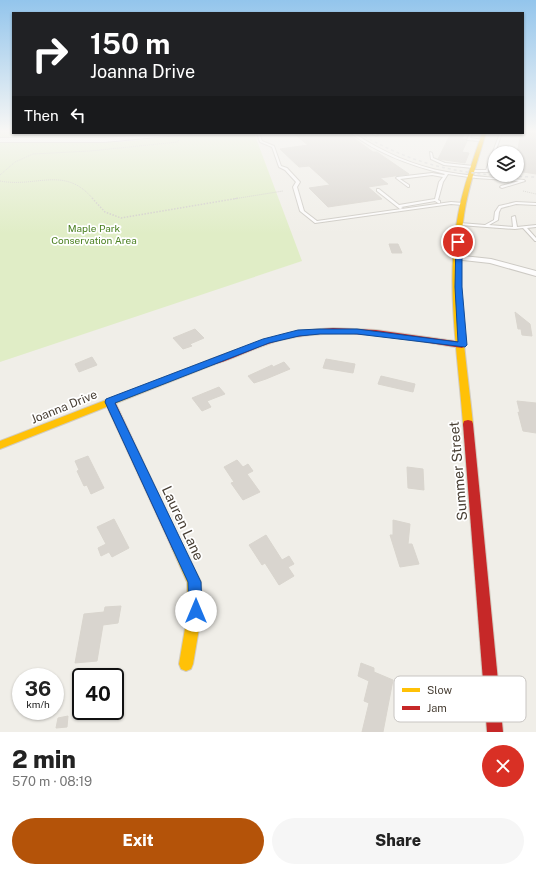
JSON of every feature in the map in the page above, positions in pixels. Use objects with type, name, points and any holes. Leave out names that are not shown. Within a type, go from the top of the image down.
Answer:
[{"type":"main road","name":"Summer Street","points":[[473,166],[462,206],[457,257],[471,468],[490,676]]},
{"type":"main road","name":"Joanna Drive","points":[[0,445],[266,341],[298,333],[320,331],[357,332],[462,345]]},
{"type":"main road","name":"Lauren Lane","points":[[110,402],[194,582],[196,611],[186,664]]},
{"type":"main road","name":"Summer Street","points":[[494,722],[495,732]]},
{"type":"street","points":[[457,257],[497,263],[536,274]]},
{"type":"lane","points":[[280,166],[286,169],[298,182],[295,187],[302,211],[316,222],[405,211],[442,204],[462,206]]},
{"type":"lane","points":[[422,166],[446,174]]},
{"type":"lane","points":[[452,166],[524,181],[502,187]]},
{"type":"lane","points":[[408,186],[397,178],[432,174],[487,171],[489,166]]},
{"type":"lane","points":[[436,200],[441,182],[446,174]]},
{"type":"lane","points":[[378,190],[405,211]]},
{"type":"lane","points":[[399,206],[436,200],[442,204]]},
{"type":"lane","points":[[483,226],[496,220],[497,212],[500,207],[516,203],[536,204]]},
{"type":"lane","points":[[514,217],[515,228]]},
{"type":"lane","points":[[460,224],[515,228],[536,226]]},
{"type":"lane","points":[[524,227],[536,240]]},
{"type":"path","points":[[0,175],[10,166]]},
{"type":"path","points":[[0,181],[11,182],[54,180],[72,182],[82,188],[93,202],[109,215],[121,218],[283,191]]},
{"type":"path","points":[[523,191],[536,194]]},
{"type":"green space","name":"Maple Park Conservation Area","points":[[0,166],[266,166],[302,261],[0,362]]},
{"type":"building","points":[[309,166],[398,166],[409,174],[380,178],[388,184],[368,187],[382,199],[328,207],[309,188],[330,185]]},
{"type":"building","points":[[524,166],[536,166],[536,174],[524,172]]},
{"type":"building","points":[[389,244],[398,244],[402,253],[392,253]]},
{"type":"building","points":[[515,312],[530,324],[532,336],[522,335],[521,329],[518,329]]},
{"type":"building","points":[[195,329],[204,338],[190,344],[192,346],[183,349],[173,338]]},
{"type":"building","points":[[92,357],[97,365],[79,372],[75,364]]},
{"type":"building","points":[[326,359],[355,364],[353,373],[323,368]]},
{"type":"building","points":[[284,362],[290,369],[266,379],[254,383],[248,376],[272,365],[273,367]]},
{"type":"building","points":[[381,376],[415,384],[413,392],[378,384]]},
{"type":"building","points":[[219,387],[225,394],[207,401],[211,407],[202,411],[192,398]]},
{"type":"building","points":[[517,401],[536,403],[536,433],[523,431]]},
{"type":"building","points":[[88,456],[104,488],[91,494],[87,485],[84,486],[77,471],[79,470],[75,461]]},
{"type":"building","points":[[237,460],[243,467],[248,464],[253,471],[247,474],[260,492],[243,500],[231,483],[234,482],[224,467]]},
{"type":"building","points":[[407,467],[423,469],[424,490],[408,488]]},
{"type":"building","points":[[114,519],[129,548],[112,557],[109,552],[101,556],[98,548],[106,544],[97,527]]},
{"type":"building","points":[[393,520],[410,524],[408,544],[412,544],[419,564],[400,567],[390,535],[393,535]]},
{"type":"building","points":[[266,535],[282,560],[289,556],[294,564],[288,567],[294,576],[279,585],[265,563],[262,565],[249,545]]},
{"type":"building","points":[[121,606],[118,623],[103,625],[97,661],[75,663],[84,614],[104,612],[105,607]]},
{"type":"building","points":[[361,663],[374,668],[374,672],[393,680],[383,732],[362,732],[369,703],[364,701],[369,681],[358,676]]},
{"type":"building","points":[[68,716],[67,727],[56,728],[58,720],[64,720],[64,717]]},
{"type":"railway","points":[[438,166],[488,175],[536,177]]},
{"type":"traffic: slow","points":[[468,424],[457,301],[457,251],[463,203],[473,166]]},
{"type":"traffic: slow","points":[[0,445],[212,362]]},
{"type":"traffic: slow","points":[[177,546],[194,582],[195,611],[186,664]]},
{"type":"traffic: jam","points":[[212,362],[270,340],[311,332],[354,331],[398,335],[462,345]]},
{"type":"traffic: jam","points":[[110,402],[177,546]]},
{"type":"traffic: jam","points":[[468,424],[490,676]]},
{"type":"traffic: jam","points":[[494,722],[495,732]]},
{"type":"route","points":[[196,611],[196,594],[191,573],[110,402],[266,341],[298,333],[345,331],[462,345],[458,287],[458,242]]}]
